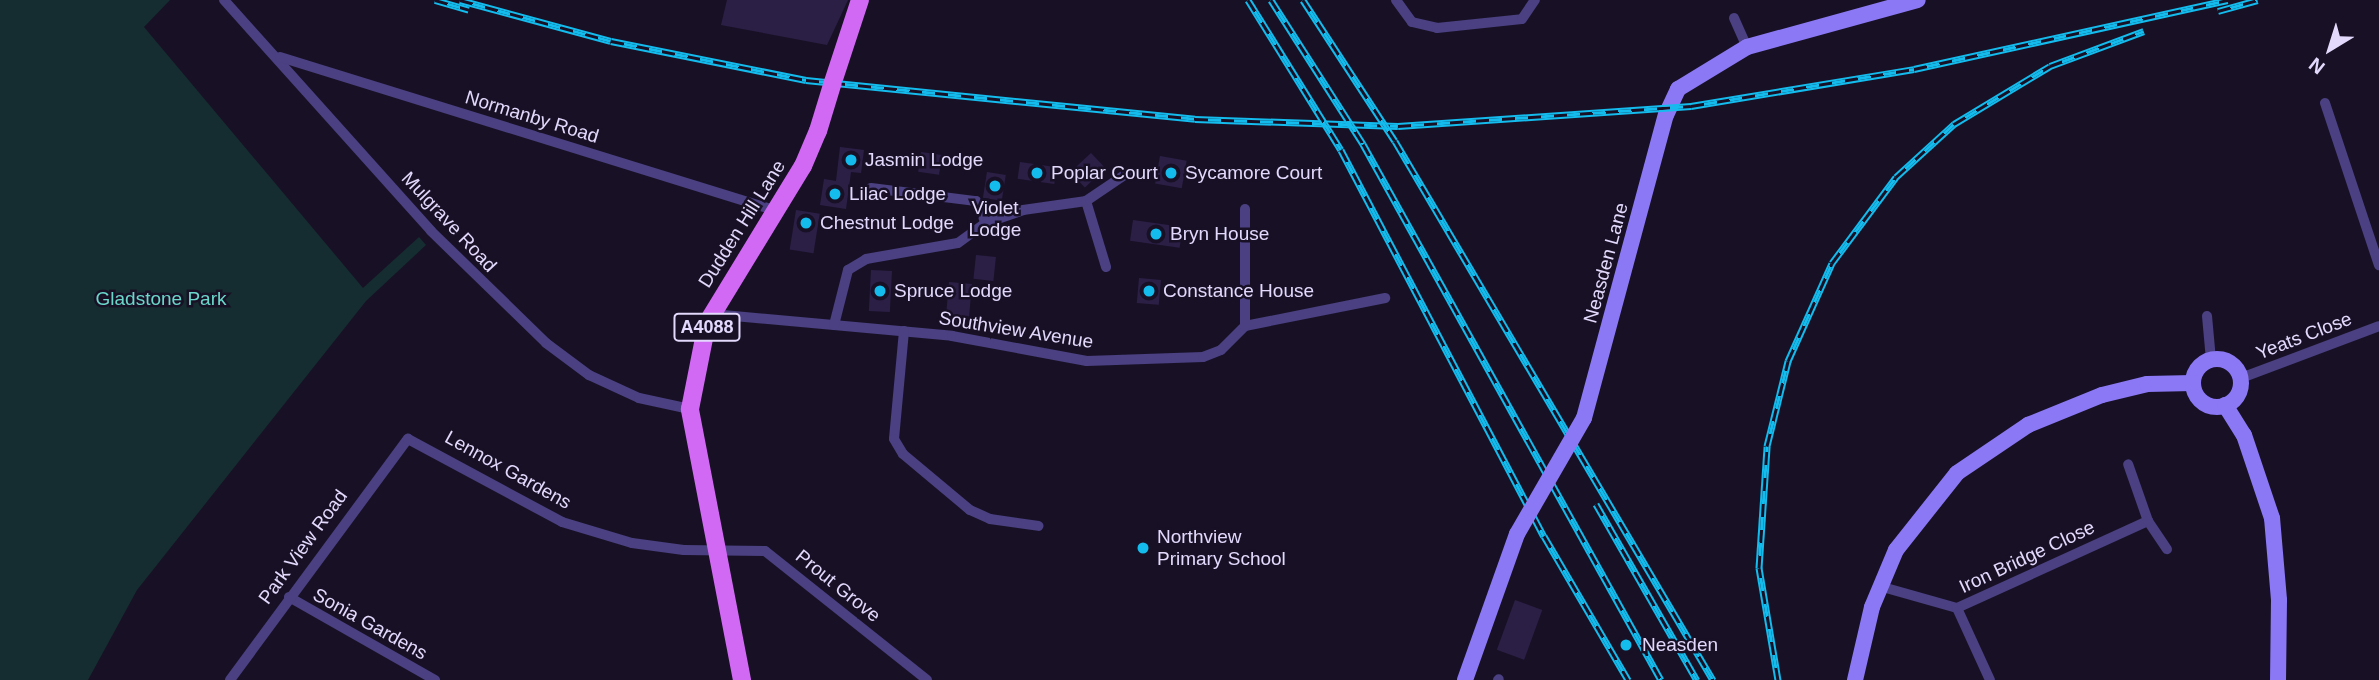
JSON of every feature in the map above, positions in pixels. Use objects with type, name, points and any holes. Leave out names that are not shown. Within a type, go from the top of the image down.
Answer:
[{"type":"main road","name":"Dudden Hill Lane","points":[[742,680],[690,409],[712,314],[818,131],[860,0]]},
{"type":"main road","name":"Neasden Lane","points":[[1465,680],[1517,534],[1584,418],[1666,115],[1678,89],[1747,47],[1918,0]]},
{"type":"main road","points":[[2211,360],[2228,362],[2241,378],[2241,390],[2225,405],[2207,404],[2193,383],[2197,371],[2211,360]]},
{"type":"main road","points":[[1855,680],[1879,586],[1930,501],[1987,449],[2028,425],[2102,395],[2147,384],[2193,383]]},
{"type":"main road","points":[[2225,405],[2244,435],[2272,518],[2279,600],[2278,680]]},
{"type":"street","name":"Mulgrave Road","points":[[224,0],[280,57],[431,232],[547,343],[589,375],[639,398],[690,409]]},
{"type":"street","points":[[1396,0],[1412,22],[1437,28],[1522,19],[1535,0]]},
{"type":"street","points":[[1734,18],[1747,47]]},
{"type":"street","name":"Normanby Road","points":[[280,57],[774,210]]},
{"type":"street","points":[[2325,103],[2379,265]]},
{"type":"street","points":[[834,325],[848,270],[866,259],[958,243],[986,223],[1023,210],[1086,201],[1126,174]]},
{"type":"street","points":[[871,188],[976,201],[986,223]]},
{"type":"street","points":[[1086,201],[1106,267]]},
{"type":"street","points":[[1245,209],[1245,326],[1385,298]]},
{"type":"street","name":"Southview Avenue","points":[[712,314],[904,331],[1087,361],[1203,357],[1221,350],[1245,326]]},
{"type":"street","points":[[2207,316],[2211,360]]},
{"type":"street","name":"Yeats Close","points":[[2241,378],[2379,326]]},
{"type":"street","points":[[904,331],[894,439],[902,454],[970,510],[990,519],[1039,526]]},
{"type":"street","name":"Lennox Gardens","points":[[408,439],[562,522],[632,543],[716,550]]},
{"type":"street","name":"Park View Road","points":[[230,680],[408,439]]},
{"type":"street","points":[[2128,464],[2148,521],[2168,549]]},
{"type":"street","name":"Iron Bridge Close","points":[[1879,586],[1957,608],[2148,521]]},
{"type":"street","name":"Prout Grove","points":[[716,550],[765,551],[927,680]]},
{"type":"street","name":"Sonia Gardens","points":[[289,597],[435,680]]},
{"type":"street","points":[[1957,608],[1990,680]]},
{"type":"green space","name":"Gladstone Park","points":[[0,0],[170,0],[144,27],[363,288],[419,237],[426,245],[366,301],[137,590],[88,680],[0,680]]},
{"type":"building","points":[[727,0],[848,0],[827,45],[721,25]]},
{"type":"building","points":[[840,147],[864,150],[861,173],[851,172],[846,209],[820,205],[824,179],[836,181]]},
{"type":"building","points":[[921,152],[942,155],[939,175],[918,172]]},
{"type":"building","points":[[1091,153],[1105,168],[1085,187],[1071,172]]},
{"type":"building","name":"Sycamore Court","points":[[1160,156],[1187,161],[1182,188],[1155,184]]},
{"type":"building","name":"Poplar Court","points":[[1020,162],[1057,167],[1054,184],[1018,179]]},
{"type":"building","name":"Violet Lodge","points":[[987,172],[1006,175],[1002,201],[983,198]]},
{"type":"building","name":"Chestnut Lodge","points":[[796,210],[820,214],[813,253],[790,250]]},
{"type":"building","name":"Bryn House","points":[[1133,220],[1183,227],[1180,248],[1130,241]]},
{"type":"building","points":[[976,255],[996,257],[993,281],[973,279]]},
{"type":"building","name":"Spruce Lodge","points":[[871,270],[892,271],[890,312],[869,311]]},
{"type":"building","name":"Constance House","points":[[1139,278],[1161,280],[1159,305],[1137,303]]},
{"type":"building","points":[[949,282],[972,284],[969,323],[946,321]]},
{"type":"building","points":[[1515,600],[1542,610],[1524,660],[1497,650]]},
{"type":"railway","points":[[435,0],[469,10]]},
{"type":"railway","points":[[460,0],[611,41],[806,80],[1195,119],[1398,126],[1691,106],[1914,69],[2228,0]]},
{"type":"railway","points":[[1248,0],[1341,150],[1544,536],[1628,680]]},
{"type":"railway","points":[[1271,0],[1363,144],[1661,680]]},
{"type":"railway","points":[[1303,0],[1395,141],[1713,680]]},
{"type":"railway","points":[[2218,11],[2258,0]]},
{"type":"railway","points":[[1778,680],[1759,568],[1767,446],[1788,361],[1832,263],[1896,177],[1954,124],[2050,66],[2144,31]]},
{"type":"railway","points":[[1596,504],[1697,680]]},
{"type":"place","name":"Jasmin Lodge","points":[[851,160]]},
{"type":"place","name":"Poplar Court","points":[[1037,173]]},
{"type":"place","name":"Sycamore Court","points":[[1171,173]]},
{"type":"place","name":"Violet Lodge","points":[[995,186]]},
{"type":"place","name":"Lilac Lodge","points":[[835,194]]},
{"type":"place","name":"Chestnut Lodge","points":[[806,223]]},
{"type":"place","name":"Bryn House","points":[[1156,234]]},
{"type":"place","name":"Spruce Lodge","points":[[880,291]]},
{"type":"place","name":"Constance House","points":[[1149,291]]},
{"type":"place","name":"Northview Primary School","points":[[1143,548]]},
{"type":"place","name":"Neasden","points":[[1626,645]]}]
